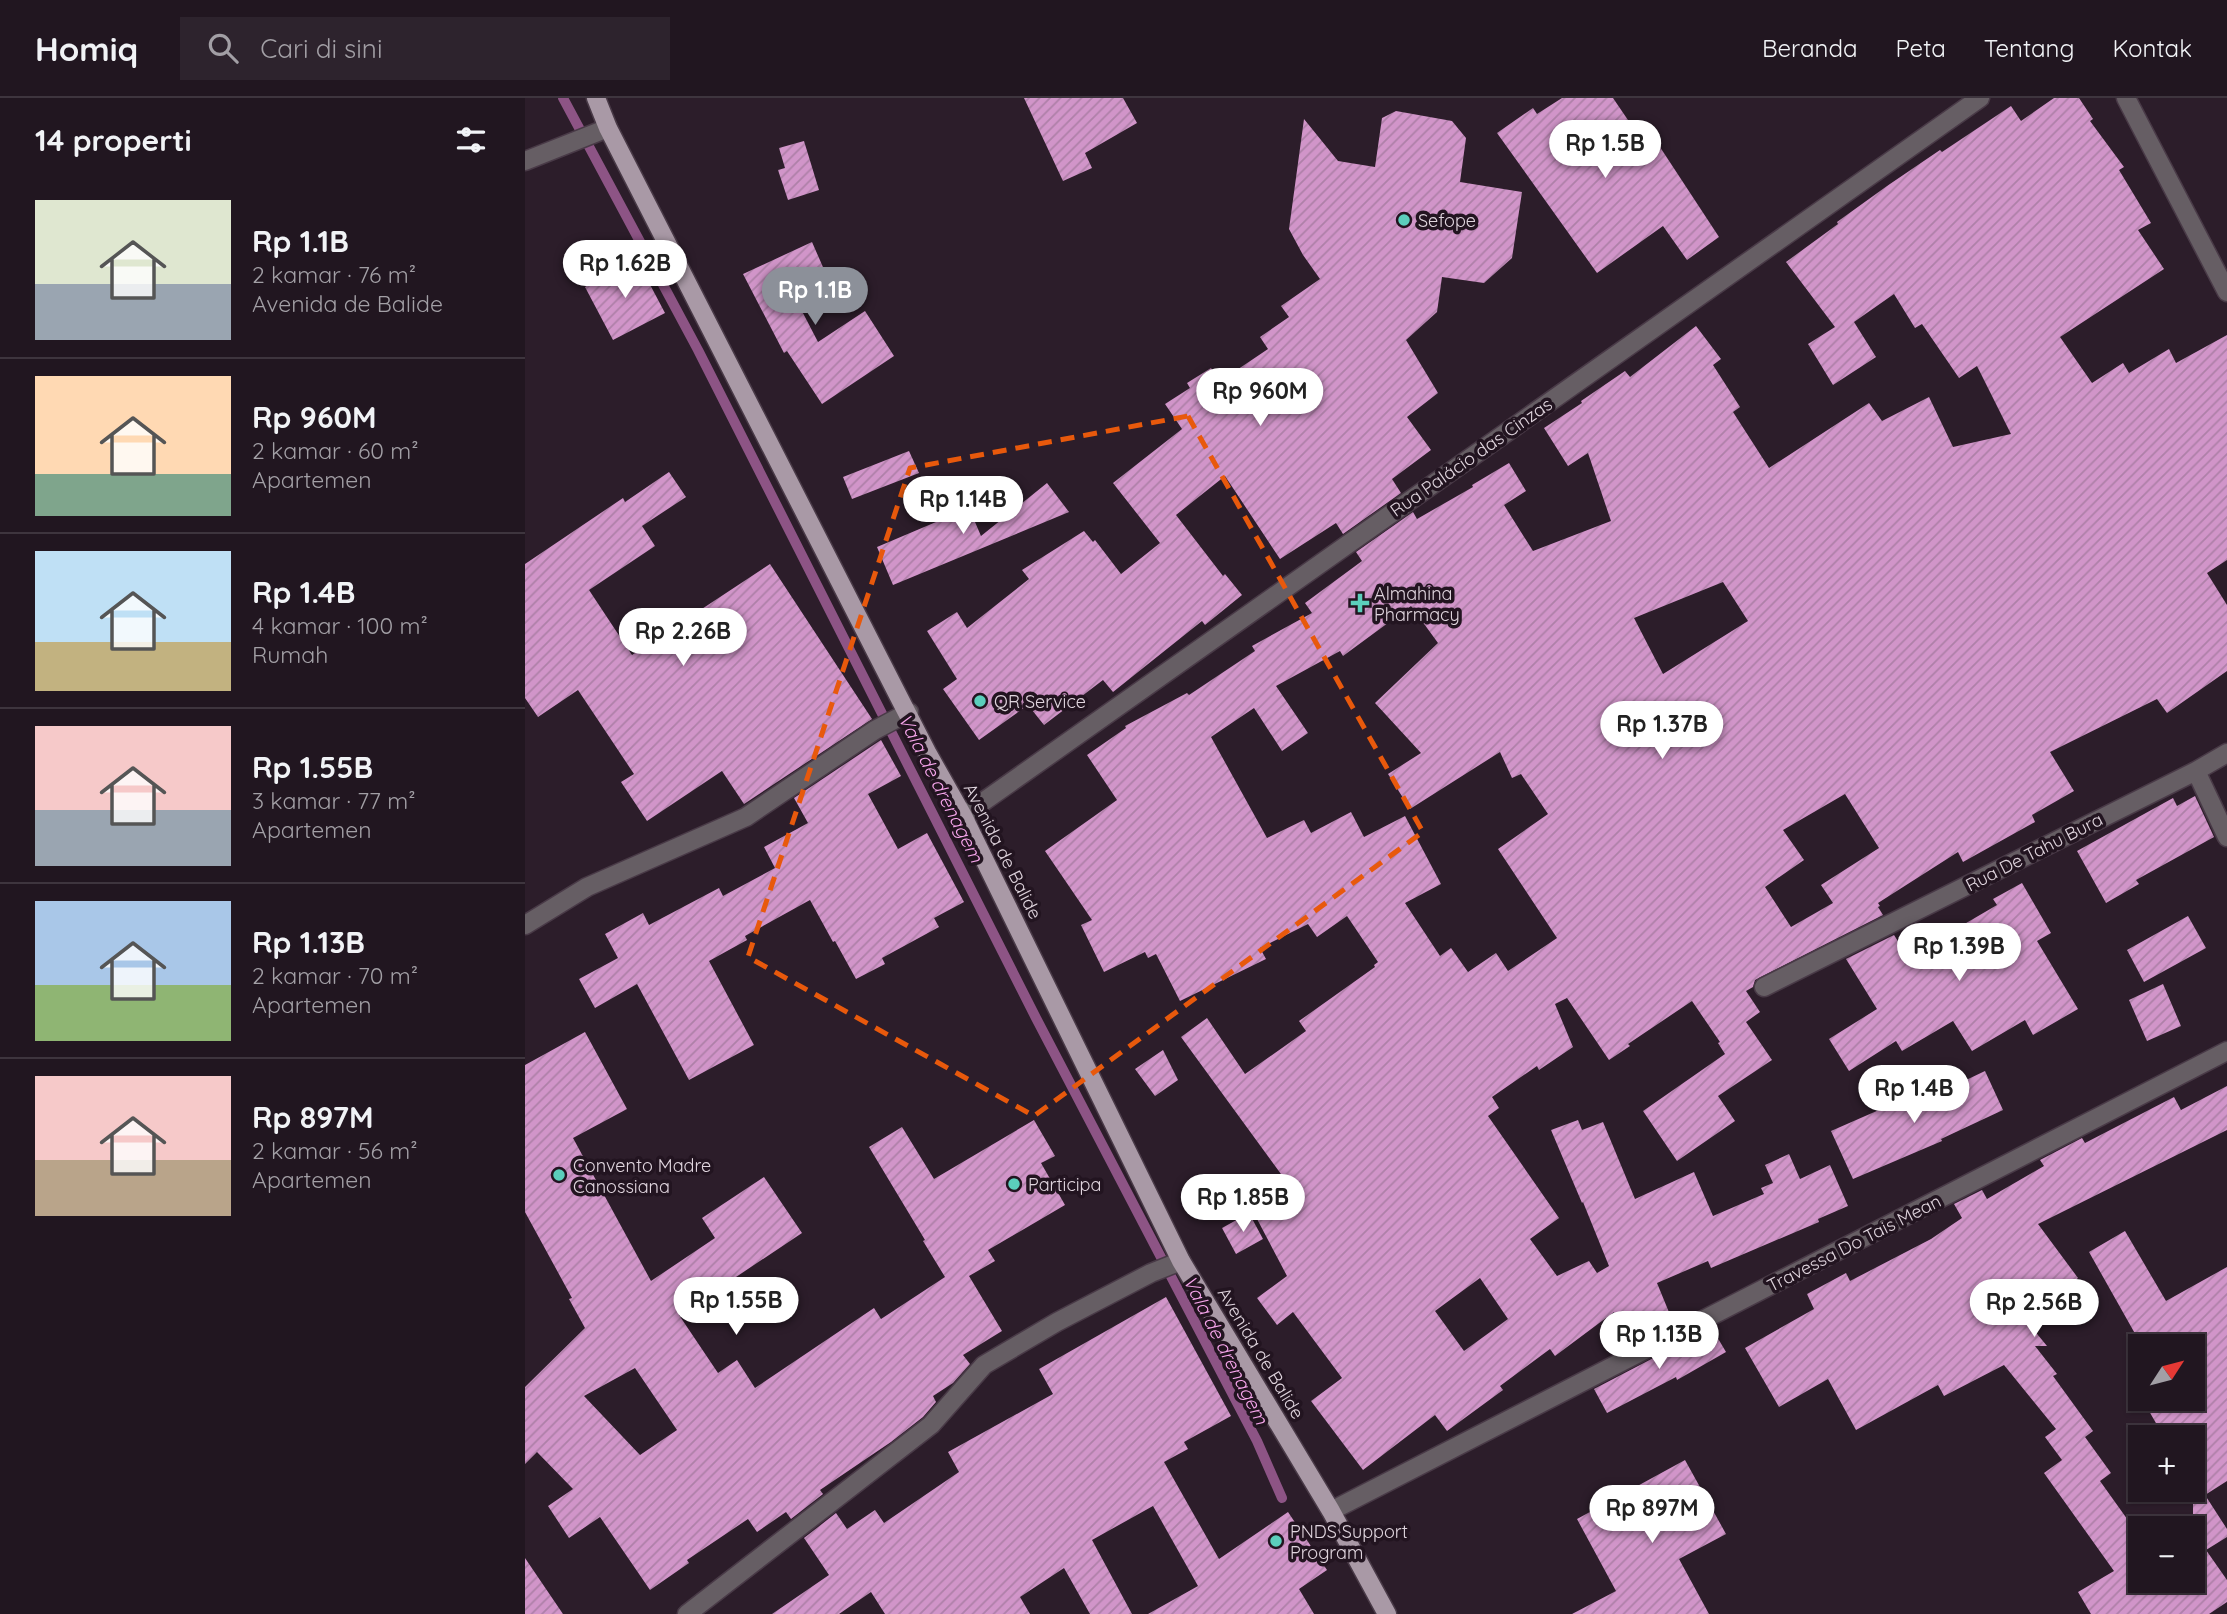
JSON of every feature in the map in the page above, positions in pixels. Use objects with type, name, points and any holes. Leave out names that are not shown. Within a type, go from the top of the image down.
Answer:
[{"type":"main road","name":"Avenida de Balide","points":[[596,98],[608,128],[903,715],[963,816],[1175,1263],[1331,1511],[1387,1614]]},
{"type":"street","name":"Rua Palácio das Cinzas","points":[[963,816],[1980,98]]},
{"type":"street","points":[[2126,98],[2227,292]]},
{"type":"street","points":[[525,161],[608,128]]},
{"type":"street","points":[[525,925],[587,887],[746,817],[875,730],[903,715]]},
{"type":"street","name":"Rua De Tahu Bura","points":[[1764,987],[2227,753]]},
{"type":"street","points":[[2196,771],[2227,837]]},
{"type":"street","name":"Travessa Do Tais Mean","points":[[1331,1511],[2227,1051]]},
{"type":"street","points":[[687,1614],[931,1425],[984,1365],[1057,1322],[1175,1263]]},
{"type":"highlighted area","points":[[1188,416],[1423,832],[1034,1116],[748,957],[910,468]]},
{"type":"building","points":[[1024,98],[1123,98],[1137,123],[1085,153],[1092,168],[1063,181]]},
{"type":"building","points":[[1562,98],[1613,98],[1647,148],[1656,141],[1719,237],[1687,260],[1663,226],[1597,273],[1497,133],[1533,108],[1537,114]]},
{"type":"building","points":[[2054,98],[2079,98],[2093,119],[2090,121],[2124,167],[2119,170],[2151,223],[2138,230],[2164,269],[2060,337],[2092,383],[2123,363],[2129,373],[2169,349],[2176,363],[2227,335],[2227,560],[2207,573],[2227,605],[2227,671],[2167,713],[2157,699],[2050,752],[2074,791],[2032,815],[2035,822],[1963,862],[1958,852],[1878,903],[1883,915],[1755,980],[1753,987],[1746,991],[1760,1012],[1746,1022],[1772,1060],[1718,1096],[1735,1121],[1677,1161],[1643,1111],[1725,1054],[1692,1001],[1609,1060],[1567,998],[1555,1004],[1573,1047],[1539,1070],[1537,1066],[1492,1097],[1499,1108],[1488,1116],[1559,1218],[1530,1239],[1557,1276],[1589,1261],[1597,1273],[1609,1266],[1551,1130],[1578,1120],[1582,1130],[1603,1122],[1635,1199],[1694,1172],[1713,1216],[1764,1194],[1761,1188],[1773,1183],[1765,1165],[1789,1154],[1800,1179],[1830,1165],[1848,1206],[1818,1219],[1819,1222],[1711,1268],[1708,1261],[1657,1283],[1673,1322],[1629,1345],[1614,1312],[1555,1356],[1550,1349],[1500,1386],[1503,1390],[1447,1431],[1435,1415],[1363,1470],[1311,1401],[1342,1378],[1293,1312],[1277,1325],[1257,1298],[1287,1276],[1256,1217],[1297,1196],[1181,1037],[1207,1018],[1245,1074],[1306,1031],[1299,1021],[1375,967],[1378,962],[1347,916],[1317,937],[1308,924],[1260,948],[1266,959],[1180,1001],[1156,954],[1148,958],[1145,952],[1104,972],[1081,925],[1092,920],[1045,851],[1117,800],[1087,755],[1126,728],[1125,726],[1187,693],[1189,695],[1255,651],[1252,646],[1312,613],[1305,603],[1362,561],[1356,552],[1413,512],[1417,519],[1509,463],[1526,491],[1504,505],[1533,551],[1611,521],[1588,453],[1568,466],[1544,428],[1625,371],[1630,377],[1696,326],[1721,359],[1713,365],[1740,407],[1733,412],[1769,468],[1869,403],[1882,421],[1929,397],[1953,447],[2011,434],[1977,366],[1959,378],[1922,324],[1915,328],[1894,294],[1854,322],[1876,357],[1833,385],[1808,344],[1835,327],[1786,262],[1887,186],[2011,106],[2021,121]],"holes":[[[1723,582],[1748,621],[1663,674],[1634,618]],[[1411,606],[1438,643],[1375,703],[1421,753],[1388,774],[1410,809],[1500,752],[1512,778],[1521,774],[1548,814],[1498,849],[1557,938],[1508,971],[1496,953],[1468,972],[1451,948],[1440,956],[1405,903],[1441,884],[1405,816],[1364,837],[1351,812],[1311,833],[1304,820],[1267,838],[1211,737],[1254,708],[1282,751],[1308,733],[1276,686],[1340,651],[1343,656]],[[1845,794],[1879,848],[1821,885],[1833,903],[1791,927],[1765,887],[1804,860],[1783,830]],[[1480,1278],[1508,1319],[1464,1351],[1435,1311]]]},
{"type":"building","points":[[1396,111],[1452,121],[1466,138],[1460,182],[1522,192],[1512,258],[1484,283],[1442,277],[1437,312],[1406,340],[1438,393],[1407,417],[1431,450],[1392,479],[1401,493],[1343,534],[1336,523],[1280,559],[1225,476],[1176,515],[1223,576],[1225,574],[1242,595],[1205,625],[1202,621],[1113,692],[1103,680],[1044,725],[1028,705],[979,740],[943,689],[957,679],[927,631],[957,612],[967,628],[1029,579],[1022,570],[1084,531],[1093,542],[1095,540],[1121,574],[1160,543],[1113,483],[1182,429],[1165,404],[1190,388],[1187,383],[1211,368],[1219,382],[1268,349],[1260,337],[1289,317],[1281,306],[1320,279],[1289,229],[1304,119],[1338,161],[1375,167],[1382,118]]},
{"type":"building","points":[[804,141],[819,190],[788,200],[778,170],[785,168],[779,148]]},
{"type":"building","points":[[812,242],[826,274],[791,290],[818,342],[865,311],[894,356],[822,404],[787,351],[784,353],[743,274]]},
{"type":"building","points":[[637,260],[665,313],[613,340],[585,287]]},
{"type":"building","points":[[909,451],[919,473],[852,499],[843,477]]},
{"type":"building","points":[[669,472],[686,497],[642,526],[655,546],[589,590],[632,655],[770,564],[872,719],[744,804],[722,771],[647,821],[621,782],[634,774],[578,690],[538,717],[525,698],[525,564],[623,498],[625,502]]},
{"type":"building","points":[[1047,483],[1069,512],[893,585],[877,547],[969,508],[981,536]]},
{"type":"building","points":[[881,740],[901,776],[868,794],[898,849],[927,833],[964,902],[934,918],[939,927],[882,958],[885,964],[856,979],[810,900],[745,936],[747,940],[709,961],[754,1045],[689,1080],[637,984],[595,1008],[579,979],[618,958],[605,934],[643,913],[649,925],[719,888],[723,896],[775,868],[764,847],[808,823],[794,798]]},
{"type":"building","points":[[2195,796],[2214,837],[2136,880],[2139,884],[2106,903],[2077,851],[2173,798],[2177,806]]},
{"type":"building","points":[[2022,883],[2051,933],[2037,941],[2078,1009],[2033,1035],[2025,1020],[1972,1051],[1953,1021],[1902,1051],[1896,1041],[1849,1071],[1829,1039],[1877,1009],[1846,959],[1894,935],[1908,957],[1997,905],[1993,899]]},
{"type":"building","points":[[2188,916],[2206,948],[2144,982],[2127,950]]},
{"type":"building","points":[[2163,984],[2181,1026],[2147,1041],[2129,1000]]},
{"type":"building","points":[[585,1032],[627,1109],[573,1138],[651,1281],[715,1238],[702,1218],[764,1177],[802,1233],[679,1315],[718,1373],[737,1360],[755,1388],[874,1308],[881,1319],[945,1277],[869,1147],[902,1127],[934,1179],[1034,1120],[1055,1156],[1041,1163],[1065,1205],[988,1250],[995,1261],[969,1276],[1002,1331],[963,1355],[970,1364],[953,1383],[933,1396],[936,1402],[923,1417],[820,1490],[823,1494],[791,1519],[786,1512],[757,1532],[748,1519],[687,1560],[689,1563],[650,1590],[600,1517],[569,1538],[548,1506],[573,1489],[537,1452],[525,1464],[525,1387],[585,1328],[569,1299],[572,1298],[525,1212],[525,1065]],"holes":[[[635,1368],[677,1430],[640,1455],[584,1396]]]},
{"type":"building","points":[[1163,1050],[1178,1080],[1155,1096],[1135,1069]]},
{"type":"building","points":[[1985,1071],[2003,1110],[1941,1139],[1942,1141],[1853,1179],[1831,1131],[1920,1092],[1924,1100]]},
{"type":"building","points":[[2227,1086],[2227,1130],[2038,1224],[2078,1278],[2049,1299],[2053,1304],[2028,1323],[2047,1346],[2035,1346],[2057,1374],[2053,1376],[2093,1431],[2085,1437],[2111,1473],[2100,1481],[2128,1520],[2128,1593],[2205,1593],[2205,1516],[2193,1516],[2193,1502],[2205,1502],[2205,1495],[2227,1529],[2227,1537],[2206,1550],[2227,1580],[2227,1602],[2209,1614],[2091,1614],[2078,1592],[2114,1571],[2044,1473],[2062,1460],[2045,1437],[2056,1429],[2004,1365],[1944,1396],[1938,1385],[1856,1430],[1828,1379],[1779,1407],[1745,1348],[1814,1309],[1807,1294],[1846,1273],[1850,1281],[1931,1239],[1962,1218],[1954,1204],[1982,1190],[1987,1199],[2044,1166],[2040,1160],[2082,1138],[2085,1143],[2174,1097],[2181,1110]]},
{"type":"building","points":[[1249,1213],[1263,1239],[1236,1254],[1222,1228]]},
{"type":"building","points":[[2125,1231],[2166,1301],[2227,1267],[2227,1481],[2205,1495],[2205,1425],[2157,1425],[2149,1411],[2205,1411],[2205,1334],[2135,1334],[2089,1252]]},
{"type":"building","points":[[1166,1297],[1231,1416],[1184,1442],[1188,1449],[1164,1462],[1219,1559],[1288,1512],[1327,1570],[1299,1589],[1314,1614],[1148,1614],[1198,1586],[1153,1506],[1092,1540],[1132,1614],[1090,1614],[1064,1568],[1020,1597],[1030,1614],[885,1614],[871,1592],[839,1614],[772,1614],[829,1575],[804,1538],[836,1513],[847,1529],[875,1510],[884,1523],[959,1472],[948,1452],[1053,1394],[1039,1369]]},
{"type":"building","points":[[1713,1330],[1726,1352],[1677,1380],[1676,1377],[1607,1413],[1594,1389],[1682,1343],[1684,1347]]},
{"type":"building","points":[[1685,1460],[1726,1534],[1679,1559],[1709,1614],[1572,1614],[1616,1591],[1577,1519]]},
{"type":"building","points":[[525,1558],[563,1614],[525,1614]]},
{"type":"waterway","name":"Vala de drenagem","points":[[563,98],[698,350],[1036,1018],[1257,1441],[1282,1498]]},
{"type":"place","name":"Sefope","points":[[1404,220]]},
{"type":"place","name":"Almahina Pharmacy","points":[[1360,603]]},
{"type":"place","name":"QR Service","points":[[980,701]]},
{"type":"place","name":"Convento Madre Canossiana","points":[[559,1175]]},
{"type":"place","name":"Participa","points":[[1014,1184]]},
{"type":"place","name":"PNDS Support Program","points":[[1276,1541]]}]
